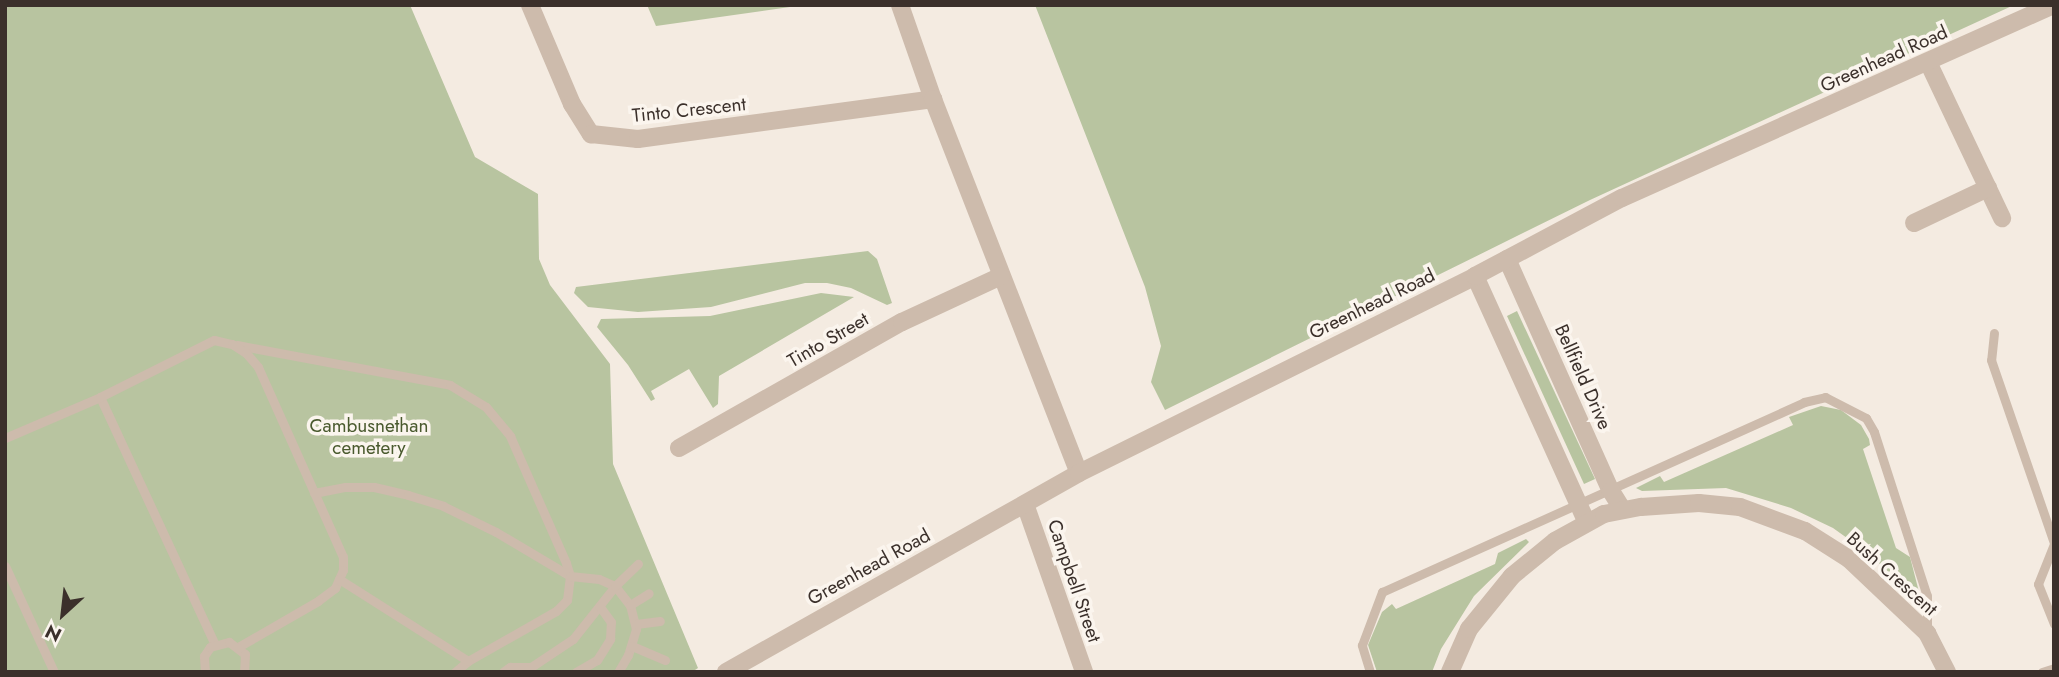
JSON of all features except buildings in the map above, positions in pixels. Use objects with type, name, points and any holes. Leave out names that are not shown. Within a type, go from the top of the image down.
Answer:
[{"type":"street","name":"Tinto Crescent","points":[[530,5],[572,104],[591,134],[638,139],[933,99]]},
{"type":"street","points":[[900,5],[933,99],[1079,473]]},
{"type":"street","name":"Greenhead Road","points":[[726,672],[1079,473],[1475,276],[1622,198],[2053,5]]},
{"type":"street","points":[[1928,62],[2002,218]]},
{"type":"street","points":[[1914,223],[1988,188]]},
{"type":"street","name":"Bellfield Drive","points":[[1507,259],[1611,491],[1623,510]]},
{"type":"street","name":"Tinto Street","points":[[679,448],[902,321],[1001,276]]},
{"type":"street","points":[[1475,276],[1580,502],[1586,521]]},
{"type":"street","name":"Bush Crescent","points":[[1450,672],[1469,629],[1512,576],[1555,541],[1586,521],[1623,510],[1699,503],[1741,507],[1805,531],[1849,559],[1927,633],[1945,671]]},
{"type":"street","name":"Campbell Street","points":[[1025,504],[1084,672]]},
{"type":"lane","points":[[1994,333],[1992,360],[2054,543],[2038,584],[2054,624]]},
{"type":"lane","points":[[5,438],[100,397],[214,340],[450,385],[469,394],[486,407],[510,436],[570,576],[567,600],[556,611],[468,661],[455,672]]},
{"type":"lane","points":[[232,344],[246,353],[258,367],[343,557],[343,570],[335,589],[239,646]]},
{"type":"lane","points":[[100,397],[215,645]]},
{"type":"lane","points":[[1370,672],[1362,645],[1382,592],[1804,402],[1825,397],[1866,418],[1874,432],[1927,596],[1927,633]]},
{"type":"lane","points":[[314,493],[345,486],[374,487],[408,495],[443,506],[496,532],[570,576],[599,579],[615,586],[630,605],[636,624],[632,646],[621,671]]},
{"type":"lane","points":[[503,672],[510,667],[531,669],[573,639],[615,586],[638,564]]},
{"type":"lane","points":[[5,566],[54,672]]},
{"type":"lane","points":[[339,579],[468,661]]},
{"type":"lane","points":[[630,605],[649,593]]},
{"type":"lane","points":[[576,672],[597,660],[610,639],[611,622],[600,607]]},
{"type":"lane","points":[[636,624],[660,621]]},
{"type":"lane","points":[[205,672],[204,656],[215,645],[229,642],[239,646],[245,654],[244,672]]},
{"type":"lane","points":[[632,646],[665,660]]},
{"type":"lane","points":[[2042,672],[2054,668]]},
{"type":"green space","name":"Cambusnethan cemetery","points":[[5,5],[410,5],[475,157],[538,194],[539,259],[550,285],[610,364],[613,464],[698,668],[692,672],[5,672]]},
{"type":"green space","points":[[647,5],[804,5],[656,26]]},
{"type":"green space","points":[[1035,5],[2014,5],[1590,200],[1165,410],[1151,382],[1161,346],[1145,287]]},
{"type":"green space","points":[[868,251],[877,259],[892,303],[887,305],[851,288],[827,283],[805,283],[711,307],[638,312],[588,307],[574,293],[576,287]]},
{"type":"green space","points":[[821,293],[854,297],[719,376],[718,404],[713,408],[689,369],[651,391],[655,399],[651,401],[628,365],[597,327],[601,319],[710,316]]},
{"type":"green space","points":[[1517,311],[1595,479],[1584,484],[1507,316]]},
{"type":"green space","points":[[1821,406],[1841,410],[1861,425],[1869,439],[1870,445],[1863,449],[1896,548],[1910,557],[1919,592],[1918,599],[1868,553],[1833,528],[1791,508],[1726,488],[1642,491],[1636,488],[1660,476],[1664,482],[1793,425],[1789,417]]},
{"type":"green space","points":[[1526,539],[1529,542],[1474,596],[1441,649],[1432,672],[1377,672],[1368,645],[1382,612],[1392,604],[1396,609],[1495,564],[1498,553]]}]
